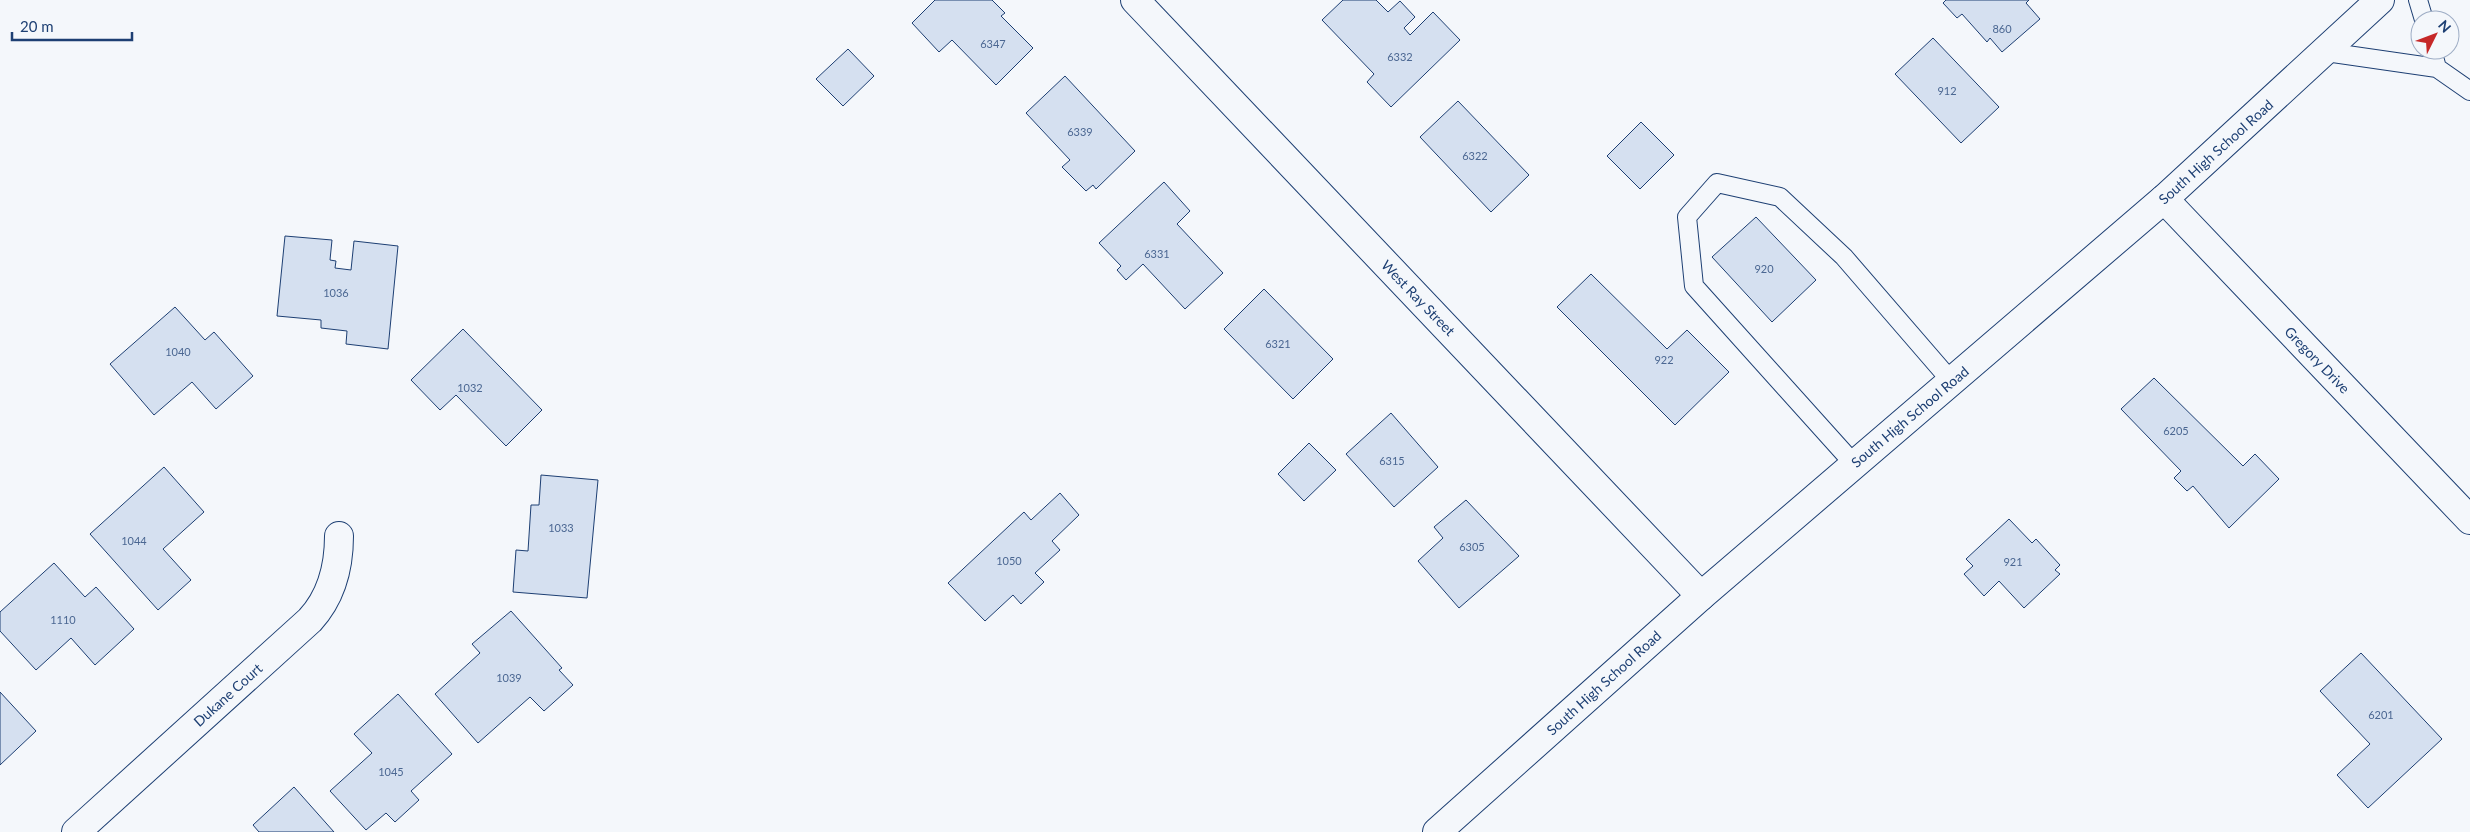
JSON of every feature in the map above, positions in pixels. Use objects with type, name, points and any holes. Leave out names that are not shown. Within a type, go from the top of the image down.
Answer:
[{"type":"street","name":"West Ray Street","points":[[1135,0],[1701,596]]},
{"type":"street","name":"South High School Road","points":[[1437,832],[1701,596],[2164,199],[2326,52],[2380,0]]},
{"type":"street","name":"Gregory Drive","points":[[2164,199],[2470,520]]},
{"type":"street","name":"Dukane Court","points":[[76,832],[310,620],[331,589],[339,554],[339,536]]},
{"type":"lane","points":[[2326,52],[2438,68],[2470,91]]},
{"type":"lane","points":[[2435,60],[2438,68]]},
{"type":"lane","points":[[1854,464],[1694,286],[1687,218],[1717,183],[1780,197],[1844,257],[1952,382]]},
{"type":"building","points":[[935,0],[992,0],[1005,13],[1001,16],[1033,48],[996,85],[952,40],[939,52],[912,23]]},
{"type":"building","points":[[1343,0],[1376,0],[1388,12],[1400,1],[1415,17],[1404,28],[1410,35],[1433,12],[1460,40],[1391,107],[1367,82],[1374,74],[1322,20]]},
{"type":"building","points":[[1946,0],[2029,0],[2026,3],[2040,19],[2002,52],[1990,38],[1987,42],[1962,14],[1957,18],[1943,3]]},
{"type":"building","points":[[1933,38],[1999,107],[1961,143],[1895,74]]},
{"type":"building","points":[[848,49],[874,76],[843,106],[816,79]]},
{"type":"building","points":[[1065,76],[1135,151],[1096,189],[1093,185],[1086,191],[1062,167],[1070,160],[1026,113]]},
{"type":"building","points":[[1458,101],[1529,175],[1491,212],[1420,137]]},
{"type":"building","points":[[1641,122],[1674,155],[1640,189],[1607,156]]},
{"type":"building","points":[[1164,182],[1190,211],[1177,224],[1223,273],[1185,309],[1143,264],[1126,280],[1117,270],[1121,266],[1099,243]]},
{"type":"building","points":[[1756,217],[1816,280],[1772,322],[1712,257]]},
{"type":"building","points":[[285,236],[332,240],[330,260],[336,261],[335,268],[351,270],[354,241],[398,246],[388,349],[346,344],[347,331],[321,328],[321,320],[277,316]]},
{"type":"building","points":[[1591,274],[1667,349],[1687,330],[1729,372],[1675,425],[1557,307]]},
{"type":"building","points":[[1264,289],[1333,359],[1293,399],[1224,329]]},
{"type":"building","points":[[175,307],[205,340],[214,332],[253,376],[216,409],[192,382],[154,415],[110,364]]},
{"type":"building","points":[[463,329],[542,410],[506,446],[456,395],[440,410],[411,380]]},
{"type":"building","points":[[2154,378],[2243,466],[2255,454],[2279,479],[2229,528],[2193,486],[2187,491],[2174,478],[2181,471],[2121,409]]},
{"type":"building","points":[[1391,413],[1438,467],[1394,507],[1346,454]]},
{"type":"building","points":[[1309,443],[1336,470],[1304,501],[1278,474]]},
{"type":"building","points":[[164,467],[204,512],[163,549],[191,580],[158,610],[90,534]]},
{"type":"building","points":[[541,475],[598,480],[587,598],[513,592],[516,550],[528,551],[531,505],[539,505]]},
{"type":"building","points":[[1060,493],[1079,515],[1052,541],[1060,550],[1035,573],[1044,582],[1021,604],[1013,595],[985,621],[948,583],[1024,512],[1031,520]]},
{"type":"building","points":[[1466,500],[1519,556],[1459,608],[1418,561],[1443,538],[1434,527]]},
{"type":"building","points":[[2009,519],[2032,543],[2036,539],[2060,565],[2055,570],[2060,574],[2024,608],[1999,581],[1984,596],[1964,574],[1973,566],[1966,559]]},
{"type":"building","points":[[54,563],[85,597],[96,587],[134,629],[95,665],[71,638],[36,670],[0,631],[0,612]]},
{"type":"building","points":[[511,611],[562,668],[559,670],[573,685],[544,711],[530,697],[478,743],[435,694],[480,653],[472,644]]},
{"type":"building","points":[[2361,653],[2442,739],[2368,808],[2337,775],[2370,744],[2320,691]]},
{"type":"building","points":[[0,692],[36,731],[0,765]]},
{"type":"building","points":[[398,694],[452,754],[411,791],[419,800],[395,822],[386,813],[366,830],[330,791],[372,753],[354,734]]},
{"type":"building","points":[[294,787],[334,832],[259,832],[253,825]]}]
